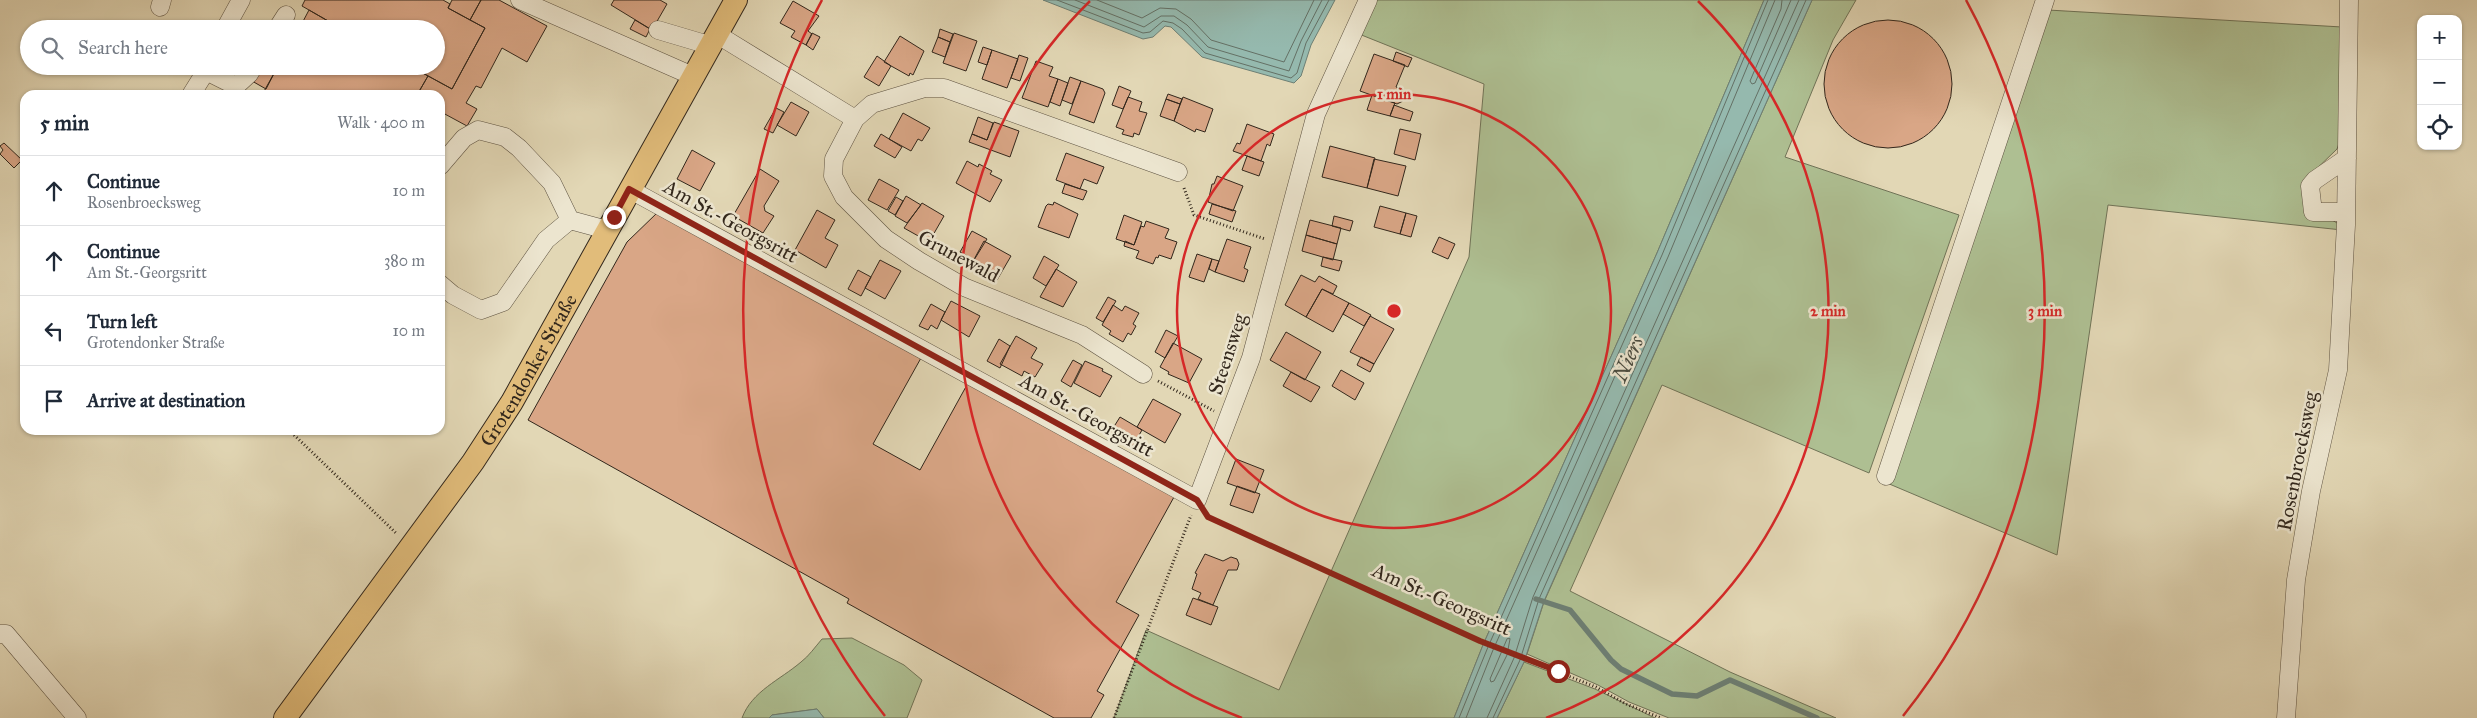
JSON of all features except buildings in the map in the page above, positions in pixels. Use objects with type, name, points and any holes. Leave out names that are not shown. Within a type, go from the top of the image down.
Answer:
[{"type":"main road","name":"Grotendonker Straße","points":[[285,718],[473,462],[512,402],[629,189],[695,77],[736,0]]},
{"type":"street","points":[[229,20],[241,0]]},
{"type":"street","points":[[520,0],[695,77]]},
{"type":"street","name":"Steensweg","points":[[1197,500],[1250,358],[1316,114],[1368,0]]},
{"type":"street","points":[[1886,476],[2045,0]]},
{"type":"street","name":"Rosenbroecksweg","points":[[2286,718],[2296,580],[2311,491],[2338,370],[2346,212],[2350,0]]},
{"type":"street","points":[[658,30],[715,40],[855,118]]},
{"type":"street","points":[[194,90],[204,75]]},
{"type":"street","points":[[217,75],[239,90],[248,75]]},
{"type":"street","name":"Grunewald","points":[[1143,374],[1082,335],[964,287],[886,239],[844,197],[833,176],[834,159],[855,118],[872,104],[926,88],[944,88],[1178,172]]},
{"type":"street","points":[[445,160],[464,138],[478,130],[505,137],[519,148],[552,182],[570,220],[607,230]]},
{"type":"street","points":[[2346,212],[2313,212],[2310,186],[2315,180],[2347,158]]},
{"type":"street","name":"Am St.-Georgsritt","points":[[629,189],[1197,500]]},
{"type":"street","points":[[445,288],[453,295],[481,310],[504,302],[546,240],[570,220]]},
{"type":"street","points":[[0,634],[6,634],[77,718]]},
{"type":"path","points":[[1178,172],[1194,215],[1280,244]]},
{"type":"path","points":[[1143,374],[1172,386],[1228,419]]},
{"type":"path","points":[[294,435],[410,547]]},
{"type":"path","points":[[1114,718],[1197,500]]},
{"type":"path","name":"Am St.-Georgsritt","points":[[1197,500],[1208,517],[1480,641],[1596,687],[1626,704],[1660,718]]},
{"type":"green space","points":[[1368,0],[1764,0],[1657,253],[1483,645],[1454,718],[1114,718],[1146,630],[1279,690],[1469,257],[1484,84],[1354,32]]},
{"type":"green space","points":[[1812,0],[1856,0],[1833,40],[1785,157],[1959,215],[1869,473],[1662,385],[1570,591],[1730,672],[1836,718],[1669,718],[1629,702],[1598,685],[1527,654],[1544,602]]},
{"type":"green space","points":[[2048,10],[2342,27],[2340,141],[2337,149],[2302,183],[2305,216],[2332,220],[2342,226],[2342,230],[2108,205],[2057,555],[1887,483]]},
{"type":"green space","points":[[852,638],[904,665],[922,680],[907,718],[824,718],[817,709],[772,715],[769,718],[742,718],[752,700],[804,660],[822,639]]},
{"type":"green space","points":[[1524,662],[1595,689],[1655,718],[1497,718]]},
{"type":"water","points":[[1043,0],[1335,0],[1311,45],[1301,76],[1294,83],[1202,57],[1171,27],[1165,26],[1153,37],[1143,39]]},
{"type":"water","name":"Niers","points":[[1764,0],[1812,0],[1544,601],[1524,662],[1497,718],[1454,718],[1483,645],[1657,253]]},
{"type":"water","points":[[817,709],[824,718],[769,718],[772,715]]},
{"type":"waterway","points":[[1536,599],[1570,610],[1611,660],[1621,669],[1672,694],[1697,696],[1730,680],[1817,718]]},
{"type":"route","points":[[614,217],[629,189],[1197,500],[1208,517],[1480,641],[1558,671]]}]
